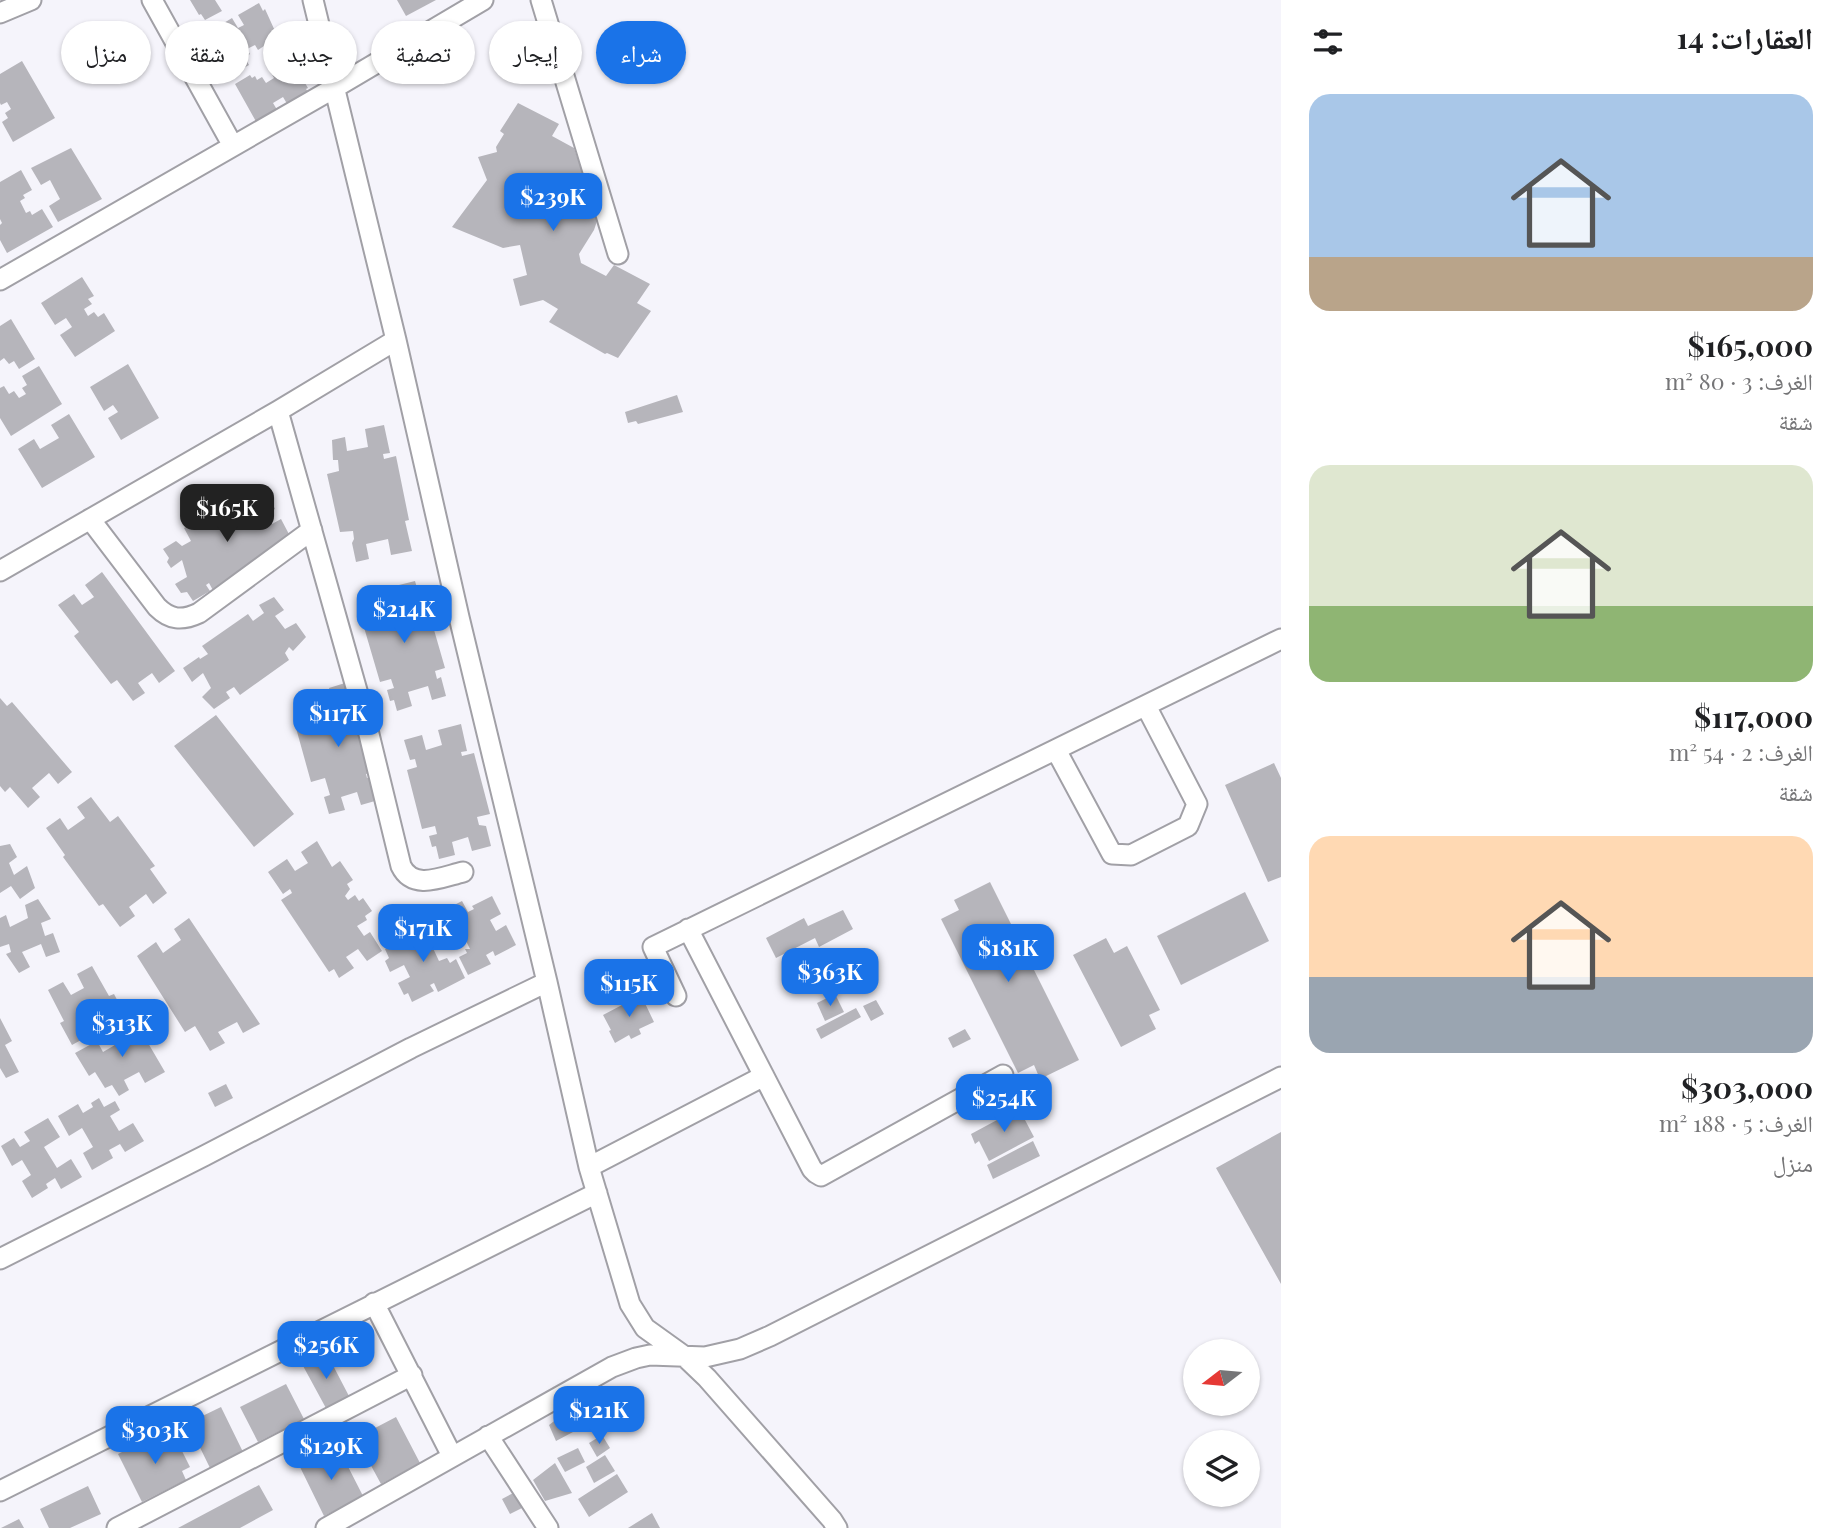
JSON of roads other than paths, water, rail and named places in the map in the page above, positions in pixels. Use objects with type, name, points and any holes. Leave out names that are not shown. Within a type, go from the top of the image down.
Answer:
[{"type":"street","points":[[0,13],[31,0]]},
{"type":"street","points":[[152,0],[233,146]]},
{"type":"street","points":[[313,0],[396,340],[589,1167],[630,1304],[645,1328],[684,1356],[716,1388],[838,1528]]},
{"type":"street","points":[[0,280],[336,88],[483,0]]},
{"type":"street","points":[[541,0],[618,254]]},
{"type":"street","points":[[0,571],[396,340]]},
{"type":"street","points":[[278,411],[367,726],[401,866],[408,877],[419,881],[463,872]]},
{"type":"street","points":[[90,519],[157,607],[165,615],[182,619],[199,613],[312,530]]},
{"type":"street","points":[[676,996],[653,947],[1281,639]]},
{"type":"street","points":[[1056,750],[1112,854],[1131,855],[1188,826],[1197,804],[1146,706]]},
{"type":"street","points":[[688,929],[812,1169],[821,1176],[1003,1075]]},
{"type":"street","points":[[0,1259],[411,1048],[547,982]]},
{"type":"street","points":[[589,1167],[764,1076]]},
{"type":"street","points":[[336,1526],[452,1456],[612,1367],[650,1355],[705,1357],[740,1349],[1281,1077]]},
{"type":"street","points":[[0,1491],[597,1194]]},
{"type":"street","points":[[374,1303],[452,1456]]},
{"type":"street","points":[[117,1528],[412,1375]]},
{"type":"street","points":[[488,1436],[548,1528]]}]
